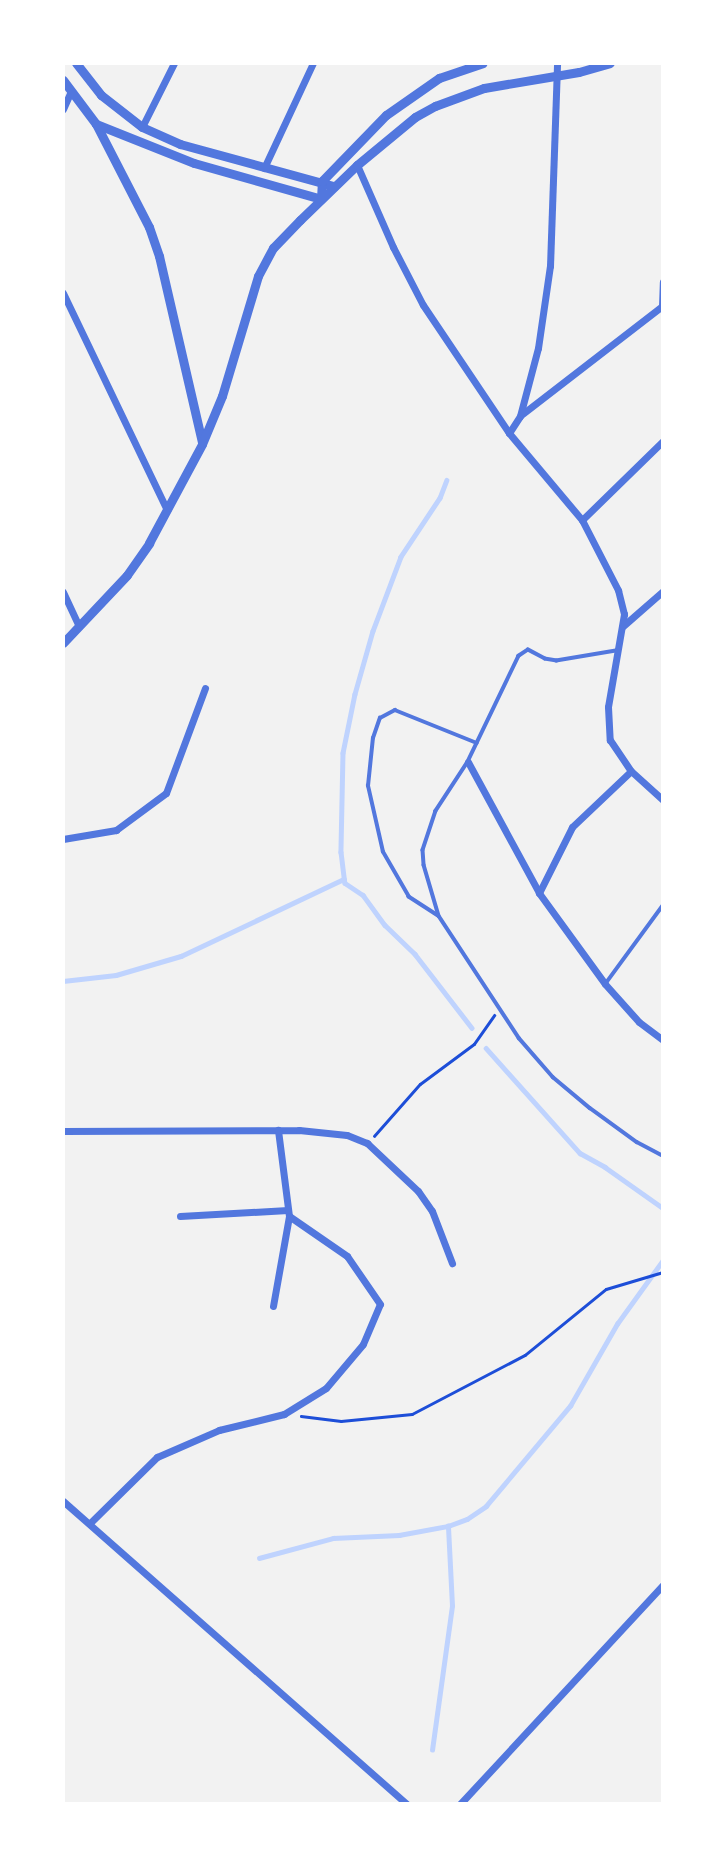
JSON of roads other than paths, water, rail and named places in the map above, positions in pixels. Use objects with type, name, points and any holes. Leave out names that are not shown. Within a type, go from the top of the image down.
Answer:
[{"type":"street","points":[[76,63],[100,96],[142,127],[180,144],[334,186]]},
{"type":"street","points":[[142,127],[174,63]]},
{"type":"street","points":[[264,168],[313,63]]},
{"type":"street","points":[[321,199],[323,181],[358,142],[415,92],[439,78],[482,63]]},
{"type":"street","points":[[509,433],[520,416],[538,348],[550,266],[557,63]]},
{"type":"street","points":[[63,643],[127,575],[167,510],[202,444],[222,396],[258,276],[273,248],[357,165],[415,117],[435,106],[484,88],[557,76],[610,63]]},
{"type":"street","points":[[63,80],[96,124],[136,200],[159,256],[202,444]]},
{"type":"street","points":[[63,109],[71,91]]},
{"type":"street","points":[[96,124],[194,163],[321,199]]},
{"type":"street","points":[[357,165],[423,305],[509,433],[582,520],[623,602],[623,627],[607,724],[617,755],[663,800]]},
{"type":"street","points":[[520,416],[662,307],[663,282]]},
{"type":"street","points":[[63,293],[167,510]]},
{"type":"street","points":[[582,520],[663,441]]},
{"type":"street","points":[[623,627],[663,591]]},
{"type":"street","points":[[63,592],[79,626]]},
{"type":"street","points":[[63,839],[116,830],[166,793],[205,688]]},
{"type":"street","points":[[468,762],[539,893],[605,984],[639,1022],[663,1040]]},
{"type":"street","points":[[539,893],[572,827],[631,771]]},
{"type":"street","points":[[273,1306],[289,1213],[278,1130]]},
{"type":"street","points":[[63,1131],[324,1130],[367,1143],[418,1191],[432,1211],[452,1263]]},
{"type":"street","points":[[90,1523],[157,1457],[219,1430],[284,1415],[326,1388],[363,1344],[380,1304],[347,1256],[289,1213],[180,1216]]},
{"type":"street","points":[[63,1502],[407,1804]]},
{"type":"street","points":[[460,1804],[663,1585]]},
{"type":"lane","points":[[617,651],[557,661],[545,659],[533,651],[524,652],[468,762],[436,811],[423,850],[424,865],[439,916],[499,1009],[553,1077],[637,1142],[663,1156]]},
{"type":"lane","points":[[439,916],[409,897],[383,852],[368,786],[373,738],[380,718],[395,710],[477,743]]},
{"type":"lane","points":[[605,984],[663,905]]},
{"type":"waterway","points":[[447,480],[440,498],[401,557],[373,631],[355,694],[343,753],[341,852],[345,883],[363,895],[385,925],[415,954],[472,1028]]},
{"type":"waterway","points":[[63,981],[116,975],[181,956],[344,879]]},
{"type":"waterway","points":[[486,1048],[580,1153],[605,1167],[663,1208]]},
{"type":"waterway","points":[[259,1558],[333,1538],[399,1535],[448,1526],[467,1519],[486,1506],[570,1406],[617,1324],[663,1260]]},
{"type":"waterway","points":[[432,1750],[452,1606],[448,1526]]}]
